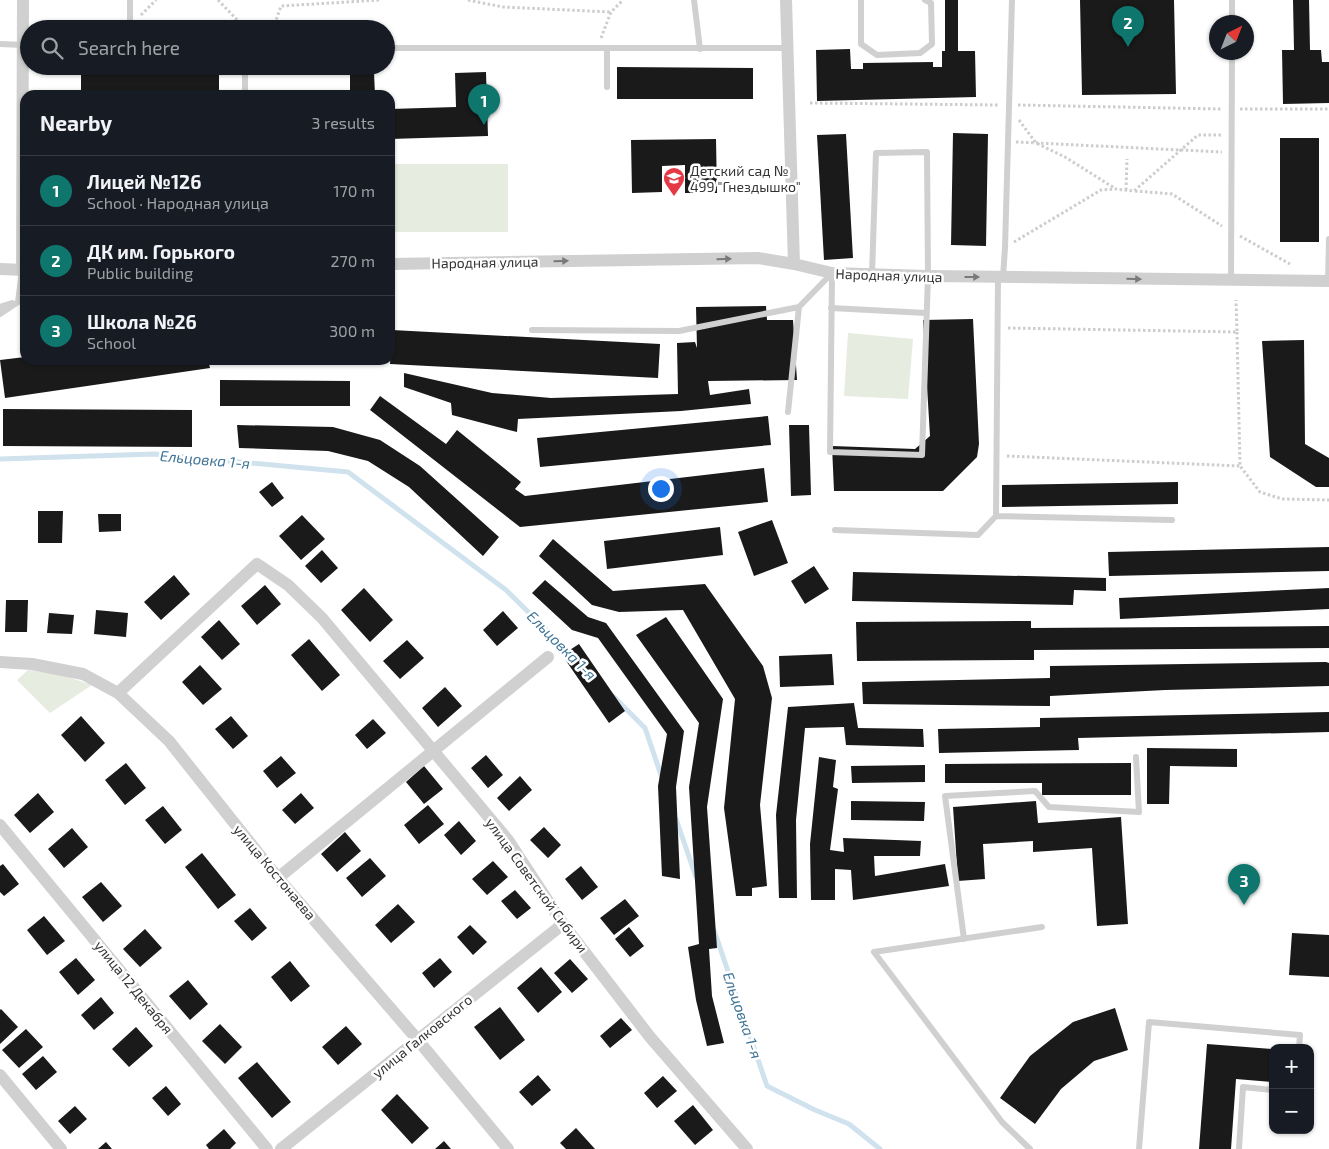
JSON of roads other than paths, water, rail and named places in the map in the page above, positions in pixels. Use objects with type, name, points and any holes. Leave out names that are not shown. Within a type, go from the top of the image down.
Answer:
[{"type":"street","points":[[24,0],[24,20]]},
{"type":"street","points":[[786,0],[794,264]]},
{"type":"street","points":[[25,75],[25,90]]},
{"type":"street","name":"Народная улица","points":[[395,264],[758,258],[794,264],[832,274],[1328,281]]},
{"type":"street","points":[[0,270],[20,270]]},
{"type":"street","name":"улица Советской Сибири","points":[[118,693],[257,564],[288,585],[322,618],[508,840],[563,924],[650,1037],[746,1149]]},
{"type":"street","points":[[278,878],[548,657]]},
{"type":"street","name":"улица Костонаева","points":[[0,662],[32,664],[84,674],[118,693],[169,741],[278,878],[417,1039],[508,1149]]},
{"type":"street","name":"улица 12 Декабря","points":[[0,825],[267,1149]]},
{"type":"street","name":"улица Галковского","points":[[281,1149],[563,924]]},
{"type":"street","points":[[0,1076],[61,1149]]},
{"type":"lane","points":[[130,0],[130,20]]},
{"type":"lane","points":[[694,0],[700,49]]},
{"type":"lane","points":[[861,0],[861,44],[877,56],[920,53],[932,44],[931,3],[925,0]]},
{"type":"lane","points":[[835,530],[978,535],[996,516],[998,328],[1005,248],[1012,0]]},
{"type":"lane","points":[[1232,0],[1232,15]]},
{"type":"lane","points":[[0,44],[20,49]]},
{"type":"lane","points":[[395,48],[786,48]]},
{"type":"lane","points":[[607,48],[607,87]]},
{"type":"lane","points":[[1232,60],[1232,280]]},
{"type":"lane","points":[[245,75],[245,90]]},
{"type":"lane","points":[[832,274],[830,452],[922,455],[928,276],[927,152],[876,153],[872,275]]},
{"type":"lane","points":[[1328,281],[1329,239]]},
{"type":"lane","points":[[532,330],[679,331],[799,307],[832,274]]},
{"type":"lane","points":[[0,314],[18,302],[20,289]]},
{"type":"lane","points":[[0,307],[18,302]]},
{"type":"lane","points":[[788,412],[799,307]]},
{"type":"lane","points":[[831,308],[926,313]]},
{"type":"lane","points":[[996,516],[1172,520]]},
{"type":"lane","points":[[964,939],[945,796],[1035,791],[1049,807],[1139,812],[1136,757]]},
{"type":"lane","points":[[1030,1149],[1002,1122],[874,952],[1042,927]]},
{"type":"lane","points":[[1139,1149],[1149,1022],[1300,1035],[1299,1044]]},
{"type":"lane","points":[[1239,1149],[1243,1087],[1269,1090]]},
{"type":"waterway","name":"Ельцовка 1-я","points":[[0,459],[154,454],[348,472],[506,590],[573,656]]},
{"type":"waterway","name":"Ельцовка 1-я","points":[[614,697],[645,728],[662,778]]},
{"type":"waterway","name":"Ельцовка 1-я","points":[[676,819],[696,877]]},
{"type":"waterway","name":"Ельцовка 1-я","points":[[714,930],[767,1086],[815,1110],[849,1124],[880,1149]]},
{"type":"place","name":"ДК им. Горького","points":[[1128,47]]},
{"type":"place","name":"Лицей №126","points":[[484,125]]},
{"type":"place","name":"Детский сад № 499 \"Гнездышко\"","points":[[674,197]]},
{"type":"place","name":"Школа №26","points":[[1244,905]]}]
